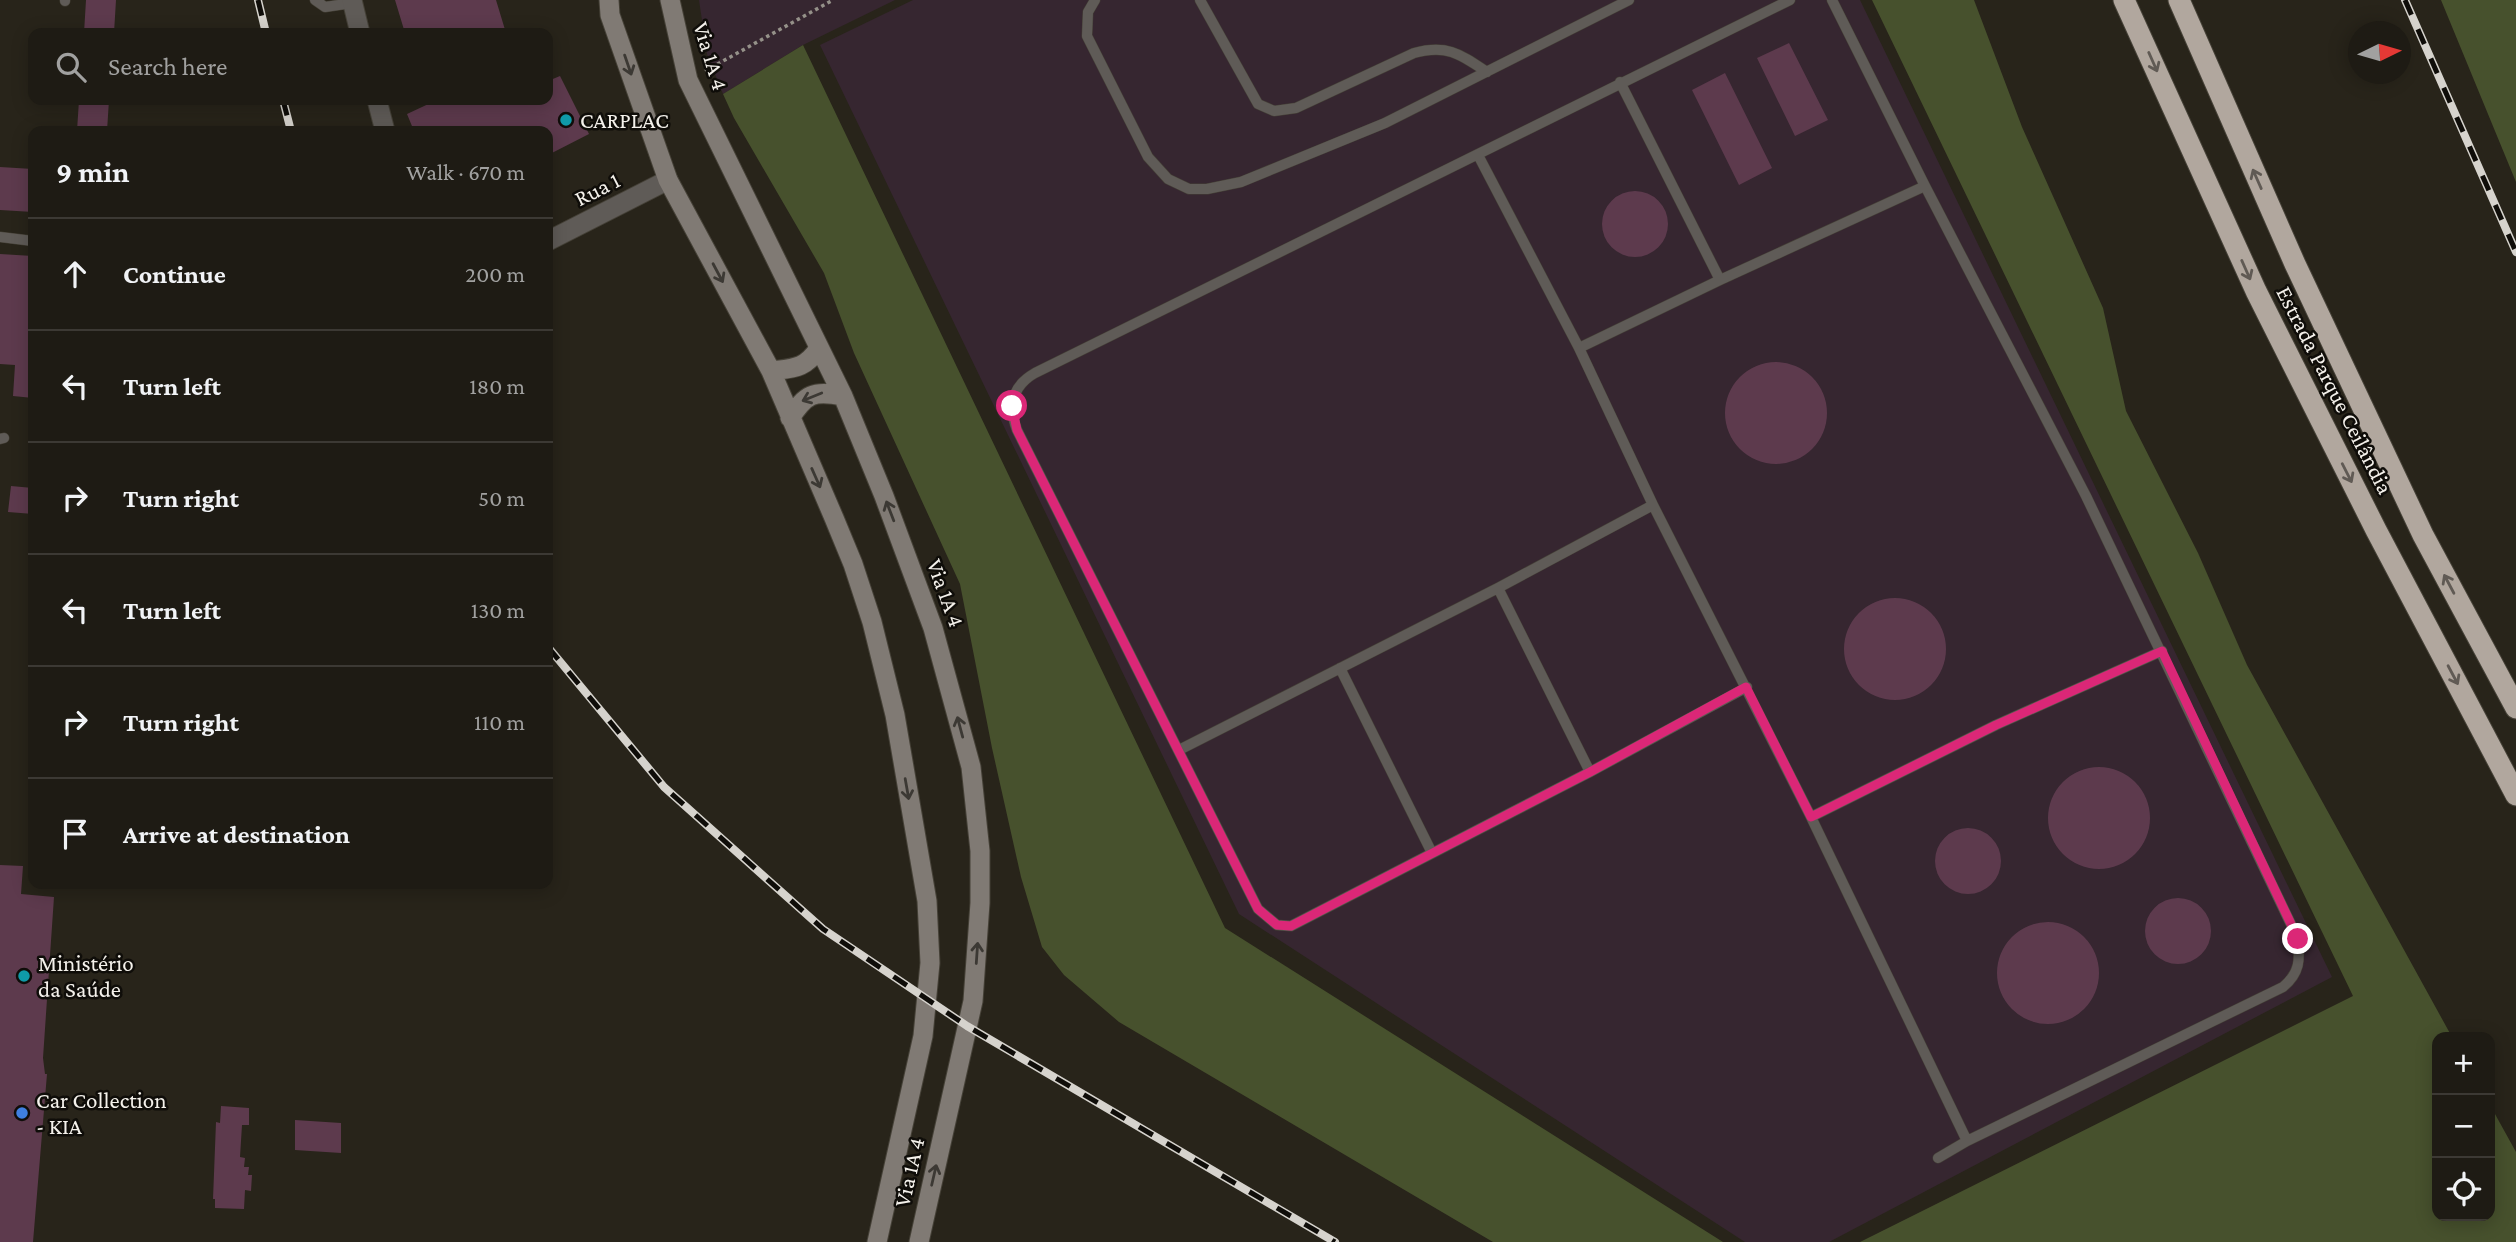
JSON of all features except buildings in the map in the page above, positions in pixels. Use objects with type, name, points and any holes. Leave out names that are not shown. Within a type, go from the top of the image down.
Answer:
[{"type":"highway","name":"Estrada Parque Ceilândia","points":[[2124,0],[2256,290],[2376,530],[2516,795]]},
{"type":"highway","name":"Estrada Parque Ceilândia","points":[[2179,0],[2295,264],[2423,535],[2516,708]]},
{"type":"main road","points":[[610,7],[624,0]]},
{"type":"main road","name":"Via 1A 4","points":[[666,2],[688,80],[843,396],[884,496],[933,628],[971,767],[981,903],[974,1000],[919,1242]]},
{"type":"main road","name":"Via 1A 4","points":[[610,7],[668,180],[771,371],[853,564],[872,622],[895,715],[927,901],[930,963],[923,1036],[877,1242]]},
{"type":"main road","points":[[771,371],[804,365],[819,348]]},
{"type":"main road","points":[[790,418],[809,396],[827,393],[843,396]]},
{"type":"street","points":[[352,1],[359,28]]},
{"type":"street","points":[[378,105],[384,126]]},
{"type":"street","name":"Rua 1","points":[[553,238],[668,180]]},
{"type":"lane","points":[[315,0],[325,7],[352,1]]},
{"type":"lane","points":[[1095,0],[1088,12],[1087,36],[1148,157],[1168,179],[1189,189],[1207,189],[1241,182],[1385,123],[1629,0]]},
{"type":"lane","points":[[1200,0],[1258,104],[1274,111],[1296,108],[1414,52],[1430,49],[1459,53],[1487,72]]},
{"type":"lane","points":[[1746,687],[1590,772],[1291,926],[1277,925],[1258,909],[1017,430],[1012,406],[1019,384],[1035,373],[1790,0]]},
{"type":"lane","points":[[1832,0],[2086,496],[2162,651],[2298,939],[2300,960],[2298,969],[2283,987],[1967,1141],[1938,1158]]},
{"type":"lane","points":[[1620,82],[1720,280]]},
{"type":"lane","points":[[1478,155],[1579,348],[1653,505],[1811,817],[1967,1141]]},
{"type":"lane","points":[[1579,348],[1925,186]]},
{"type":"lane","points":[[0,237],[28,240]]},
{"type":"lane","points":[[1179,750],[1498,588],[1653,505]]},
{"type":"lane","points":[[1498,588],[1590,772]]},
{"type":"lane","points":[[1811,817],[1996,725],[2162,651]]},
{"type":"lane","points":[[1340,668],[1432,853]]},
{"type":"path","points":[[688,80],[833,0]]},
{"type":"shaded area","points":[[699,0],[895,0],[803,45],[723,94],[707,54]]},
{"type":"shaded area","points":[[913,0],[1860,0],[2332,977],[1829,1242],[1745,1242],[1239,914],[820,45]]},
{"type":"green space","points":[[1872,0],[1974,0],[2022,127],[2103,308],[2126,411],[2198,553],[2247,665],[2449,1032],[2432,1032],[2432,1221],[2495,1221],[2495,1114],[2516,1152],[2516,1242],[1860,1242],[2353,996]]},
{"type":"green space","points":[[2441,0],[2516,0],[2516,182]]},
{"type":"green space","points":[[803,45],[1225,928],[1723,1242],[1493,1242],[1119,1022],[1064,975],[1042,947],[1021,877],[960,584],[854,353],[824,273],[734,118],[723,94]]},
{"type":"railway","points":[[258,0],[265,28]]},
{"type":"railway","points":[[2405,0],[2516,252]]},
{"type":"railway","points":[[284,105],[290,126]]},
{"type":"railway","points":[[553,653],[664,787],[823,929],[967,1026],[1335,1242]]},
{"type":"place","name":"CARPLAC","points":[[566,120]]},
{"type":"place","name":"Ministério da Saúde","points":[[24,976]]},
{"type":"place","name":"Car Collection - KIA","points":[[22,1113]]},
{"type":"route","points":[[1012,406],[1017,430],[1258,909],[1277,925],[1291,926],[1590,772],[1746,687],[1811,817],[1996,725],[2162,651],[2298,939]]}]
